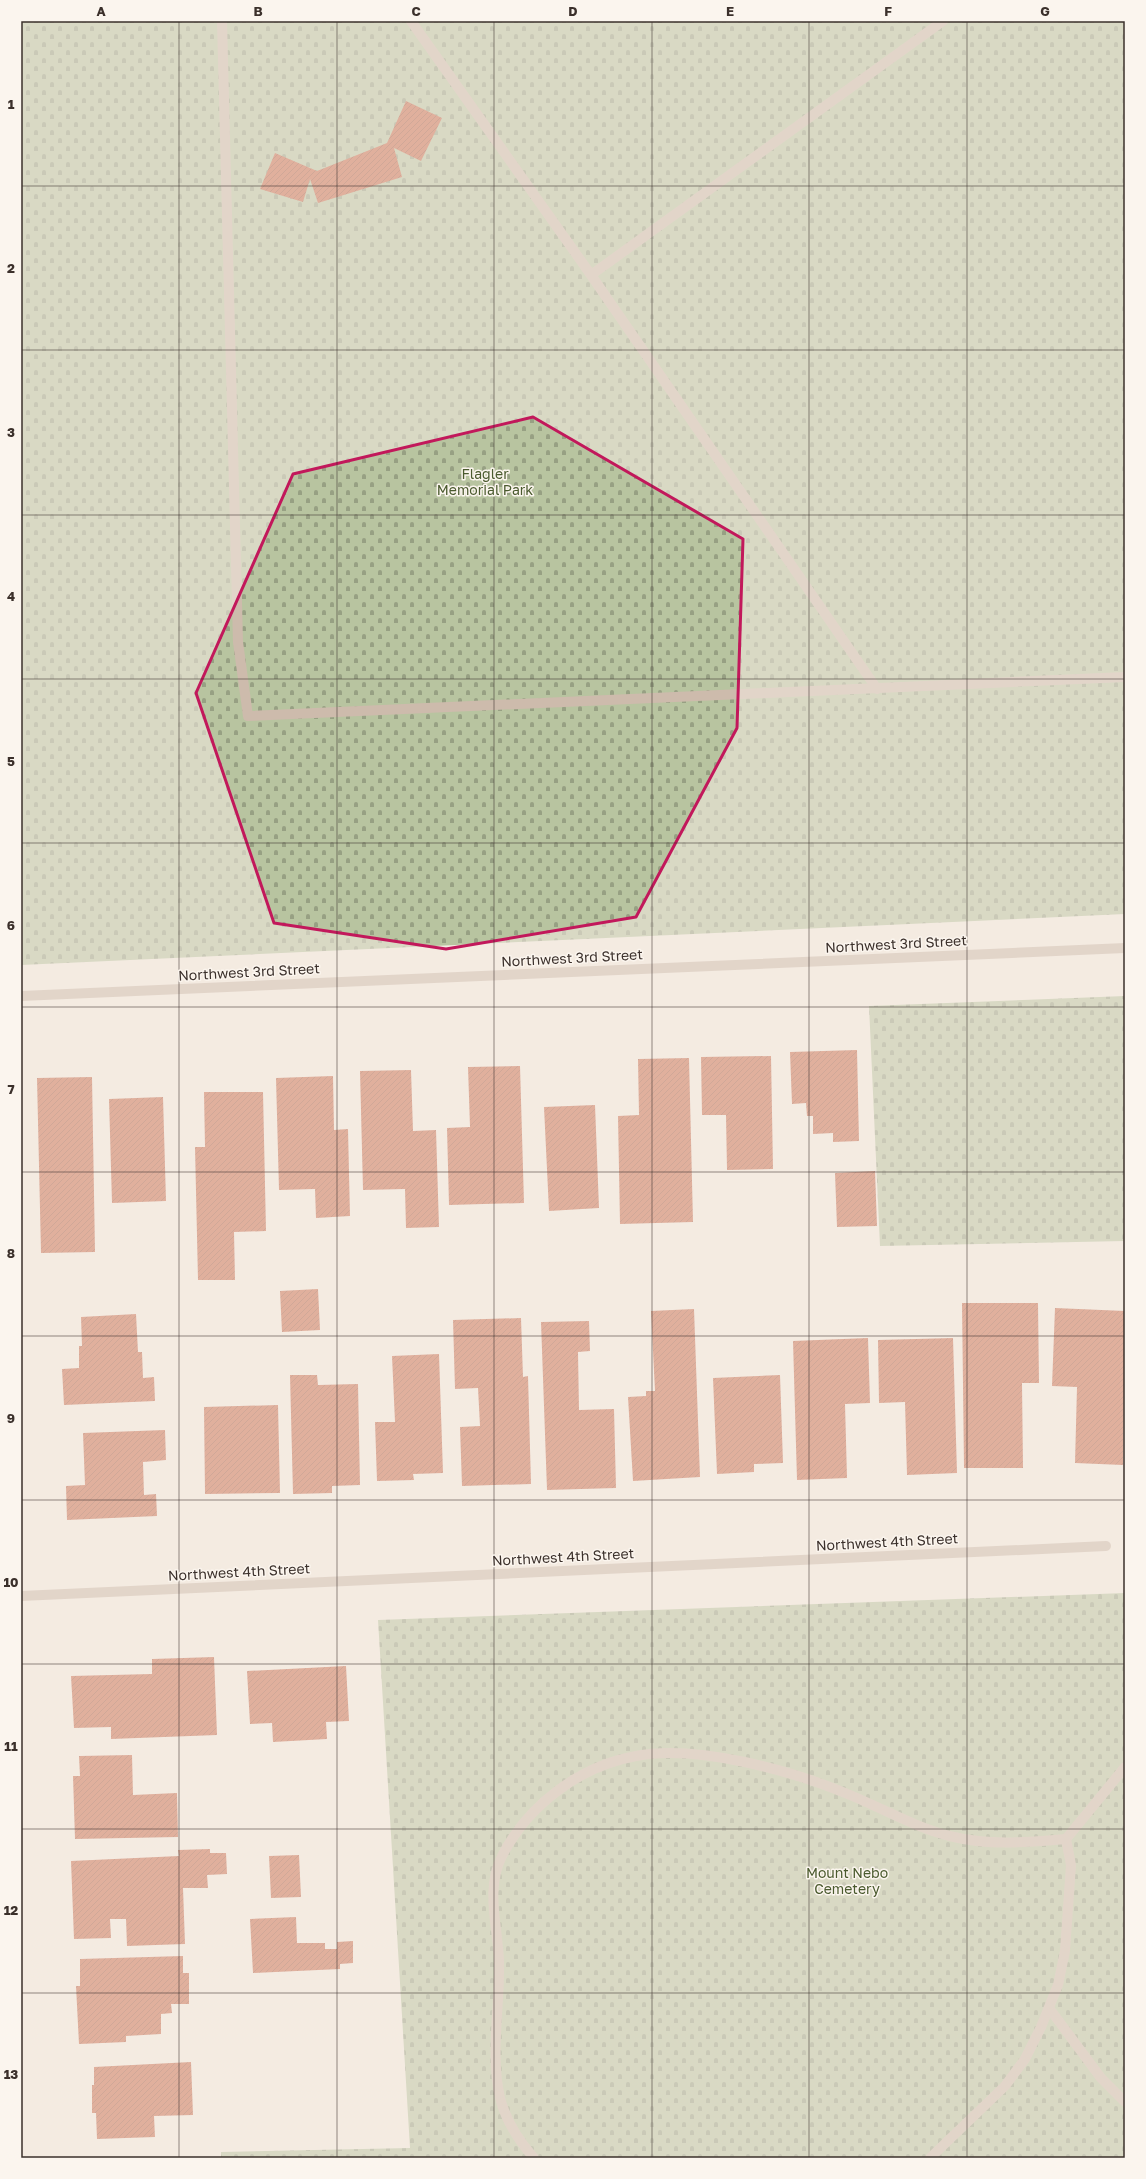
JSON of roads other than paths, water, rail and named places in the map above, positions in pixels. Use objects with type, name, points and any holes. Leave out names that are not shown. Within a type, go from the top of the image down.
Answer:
[{"type":"street","points":[[222,21],[238,642],[248,716],[1125,677]]},
{"type":"street","points":[[411,21],[591,275],[877,689]]},
{"type":"street","points":[[591,275],[943,21]]},
{"type":"street","name":"Northwest 3rd Street","points":[[21,996],[1125,948]]},
{"type":"street","name":"Northwest 4th Street","points":[[21,1596],[1106,1546]]},
{"type":"street","points":[[534,2158],[523,2146],[506,2119],[496,2074],[499,1961],[493,1904],[495,1880],[501,1858],[528,1817],[565,1786],[594,1768],[634,1756],[663,1752],[693,1753],[810,1779],[913,1823],[951,1837],[979,1842],[1002,1843],[1066,1839],[1125,1767]]},
{"type":"street","points":[[930,2158],[1005,2086],[1025,2058],[1049,2008],[1058,1985],[1065,1951],[1071,1865],[1066,1839]]},
{"type":"street","points":[[1049,2008],[1101,2078],[1125,2102]]},
{"type":"park label","name":"Flagler Memorial Park","points":[[485,482]]},
{"type":"park label","name":"Mount Nebo Cemetery","points":[[847,1882]]}]
